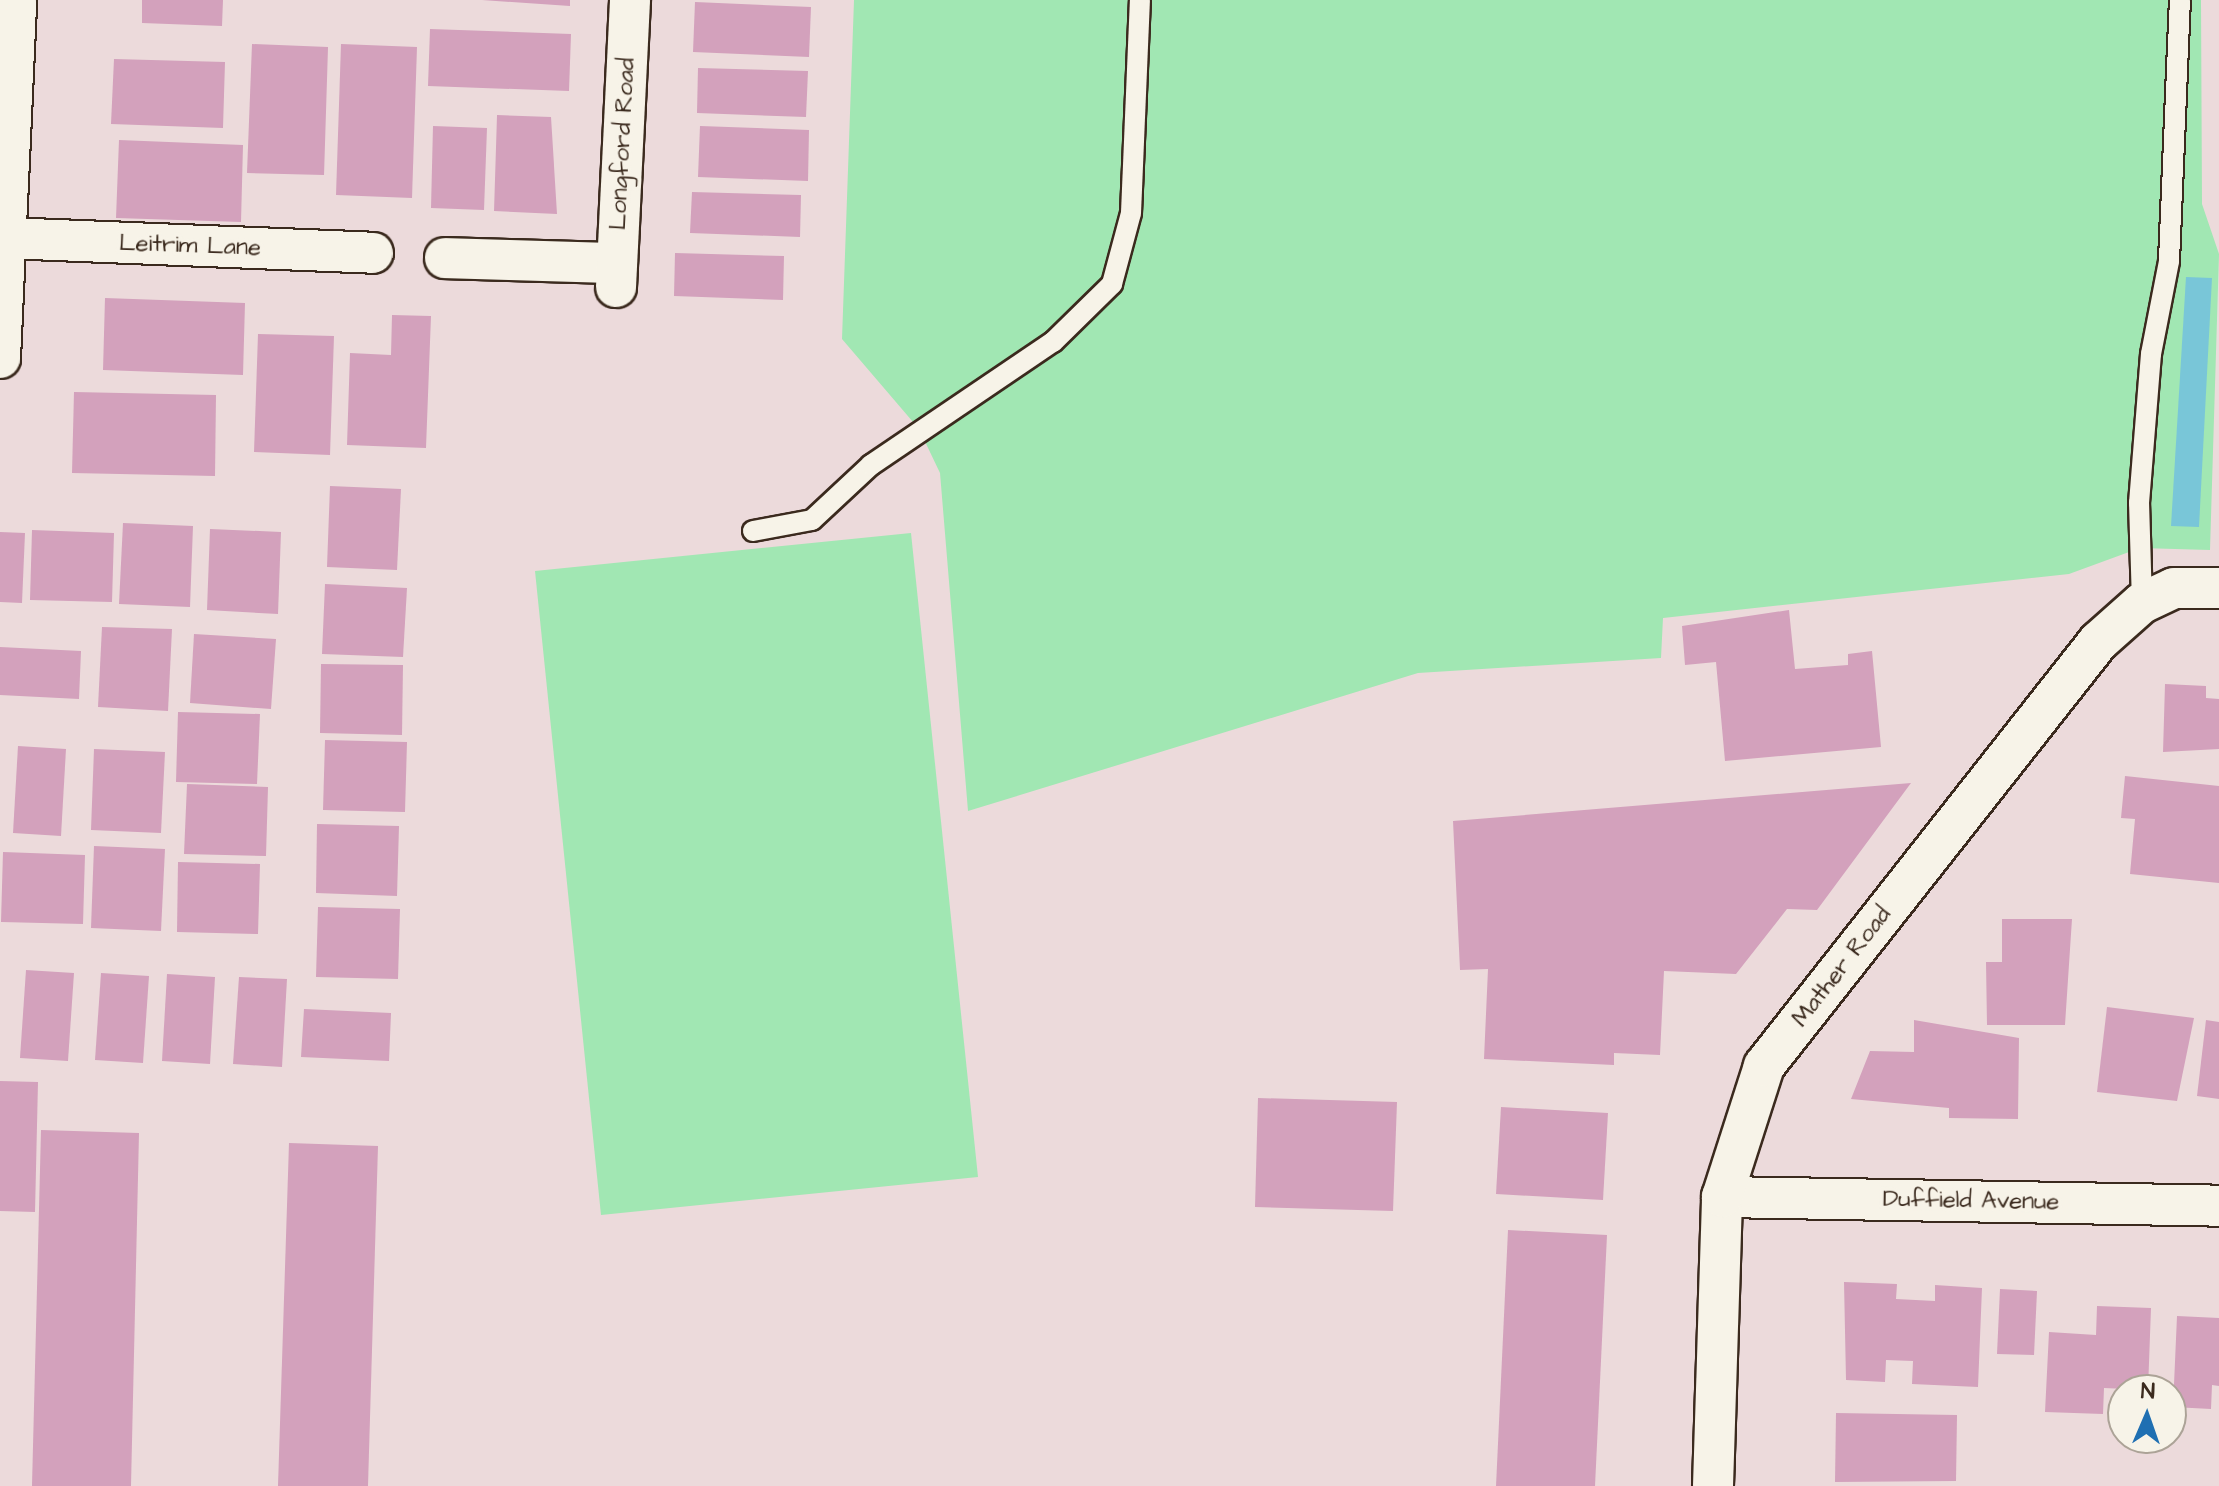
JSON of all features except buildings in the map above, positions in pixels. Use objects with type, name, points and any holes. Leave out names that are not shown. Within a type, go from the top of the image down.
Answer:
[{"type":"street","points":[[0,358],[16,0]]},
{"type":"street","name":"Longford Road","points":[[445,258],[616,275],[630,0]]},
{"type":"street","name":"Leitrim Lane","points":[[6,238],[373,253]]},
{"type":"street","name":"Mather Road","points":[[1713,1486],[1722,1197],[1764,1066],[2098,642],[2142,603],[2174,588],[2219,588]]},
{"type":"street","name":"Duffield Avenue","points":[[1722,1197],[2219,1206]]},
{"type":"lane","points":[[753,531],[812,520],[871,465],[1053,342],[1112,284],[1131,213],[1140,0]]},
{"type":"lane","points":[[2142,603],[2139,503],[2151,354],[2169,261],[2180,0]]},
{"type":"green space","points":[[854,0],[2201,0],[2202,204],[2219,254],[2210,550],[2140,548],[2069,574],[1663,618],[1661,658],[1418,673],[968,811],[940,473],[919,429],[842,339]]},
{"type":"green space","points":[[911,533],[978,1177],[601,1215],[535,571]]},
{"type":"water","points":[[2186,277],[2212,278],[2199,527],[2171,526]]}]
